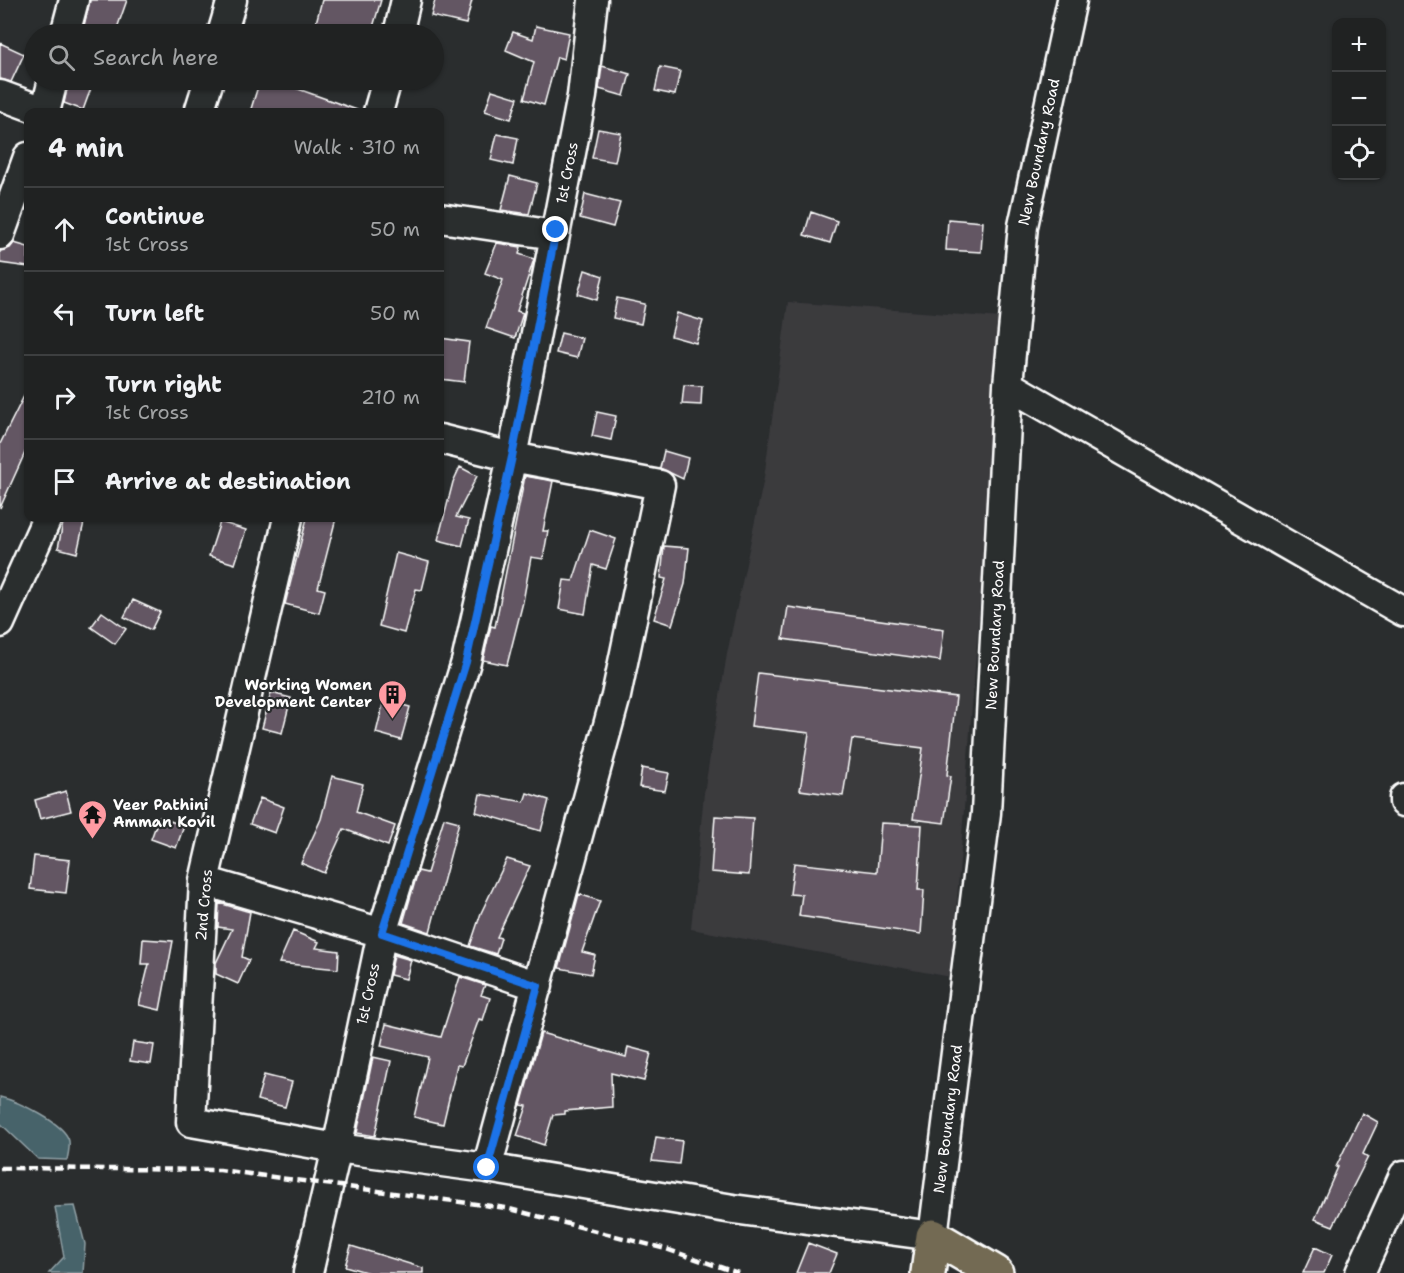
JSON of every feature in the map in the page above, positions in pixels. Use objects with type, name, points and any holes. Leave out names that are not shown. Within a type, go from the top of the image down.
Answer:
[{"type":"main road","name":"New Boundary Road","points":[[928,1273],[933,1236]]},
{"type":"main road","points":[[933,1236],[996,1273]]},
{"type":"street","points":[[68,24],[74,0]]},
{"type":"street","points":[[225,24],[232,0]]},
{"type":"street","points":[[400,24],[406,0]]},
{"type":"street","name":"1st Cross","points":[[308,1273],[338,1148],[382,933],[466,662],[512,457],[582,96],[592,0]]},
{"type":"street","name":"New Boundary Road","points":[[933,1236],[986,813],[1008,386],[1023,226],[1072,0]]},
{"type":"street","points":[[47,108],[51,90]]},
{"type":"street","points":[[200,108],[206,90]]},
{"type":"street","points":[[379,108],[384,90]]},
{"type":"street","points":[[0,95],[35,108]]},
{"type":"street","points":[[0,234],[24,168]]},
{"type":"street","points":[[444,219],[555,235]]},
{"type":"street","points":[[1008,386],[1404,612]]},
{"type":"street","points":[[444,440],[512,457],[660,485],[616,696],[487,1168]]},
{"type":"street","points":[[0,623],[45,522]]},
{"type":"street","name":"2nd Cross","points":[[287,522],[204,881],[191,1122],[338,1148]]},
{"type":"street","points":[[204,881],[382,933],[538,986]]},
{"type":"street","points":[[338,1148],[487,1168],[733,1209],[933,1236]]},
{"type":"street","points":[[1360,1273],[1397,1211],[1404,1175]]},
{"type":"shaded area","points":[[788,302],[1002,318],[951,977],[691,929],[704,793],[727,654],[764,478]]},
{"type":"water","points":[[0,1097],[28,1108],[59,1127],[69,1141],[67,1160],[38,1159],[0,1123]]},
{"type":"water","points":[[75,1206],[85,1244],[83,1273],[49,1273],[64,1257],[55,1207]]},
{"type":"building","points":[[90,0],[127,0],[119,24],[84,24]]},
{"type":"building","points":[[322,0],[381,0],[374,24],[316,24]]},
{"type":"building","points":[[435,0],[472,0],[466,24],[431,16]]},
{"type":"building","points":[[536,26],[569,33],[564,59],[557,57],[544,105],[524,99],[534,62],[506,50],[513,32],[533,39]]},
{"type":"building","points":[[0,43],[24,54],[11,82],[0,79]]},
{"type":"building","points":[[602,66],[630,74],[624,96],[599,89]]},
{"type":"building","points":[[660,67],[680,71],[675,95],[655,91]]},
{"type":"building","points":[[67,90],[90,90],[84,108],[64,103]]},
{"type":"building","points":[[257,90],[301,90],[351,108],[251,108]]},
{"type":"building","points":[[492,90],[518,98],[511,119],[485,111]]},
{"type":"building","points":[[598,129],[621,133],[615,162],[592,158]]},
{"type":"building","points":[[497,134],[518,138],[513,165],[491,160]]},
{"type":"building","points":[[510,176],[537,183],[529,214],[501,210]]},
{"type":"building","points":[[585,194],[620,203],[613,227],[580,218]]},
{"type":"building","points":[[811,212],[837,221],[830,243],[804,235]]},
{"type":"building","points":[[948,219],[983,222],[981,252],[946,250]]},
{"type":"building","points":[[14,243],[24,246],[24,266],[0,263],[0,251],[10,248]]},
{"type":"building","points":[[497,243],[521,247],[519,254],[534,259],[517,311],[523,313],[515,338],[486,328],[503,280],[485,273]]},
{"type":"building","points":[[585,270],[603,276],[597,300],[578,294]]},
{"type":"building","points":[[617,298],[645,304],[641,324],[613,318]]},
{"type":"building","points":[[677,313],[703,321],[696,343],[671,336]]},
{"type":"building","points":[[561,333],[582,338],[577,358],[556,353]]},
{"type":"building","points":[[444,339],[469,342],[464,382],[444,380]]},
{"type":"building","points":[[684,385],[702,386],[701,405],[682,404]]},
{"type":"building","points":[[24,396],[24,455],[0,508],[0,444]]},
{"type":"building","points":[[597,412],[616,416],[611,440],[592,436]]},
{"type":"building","points":[[664,451],[688,458],[683,479],[660,468]]},
{"type":"building","points":[[460,467],[477,476],[456,517],[469,520],[462,546],[438,540],[453,482]]},
{"type":"building","points":[[525,476],[553,481],[543,531],[548,531],[543,559],[531,557],[523,602],[507,665],[483,660],[491,626],[495,627]]},
{"type":"building","points":[[63,522],[84,522],[77,553],[58,548]]},
{"type":"building","points":[[220,522],[246,530],[235,564],[209,556]]},
{"type":"building","points":[[306,522],[335,522],[318,588],[325,590],[319,613],[285,604]]},
{"type":"building","points":[[590,530],[616,539],[606,569],[593,565],[585,614],[559,609],[564,580],[573,581]]},
{"type":"building","points":[[664,546],[689,548],[685,584],[672,625],[654,619],[666,579],[661,578]]},
{"type":"building","points":[[396,553],[429,562],[422,590],[416,589],[404,633],[379,626]]},
{"type":"building","points":[[133,600],[160,612],[151,630],[124,617]]},
{"type":"building","points":[[788,607],[944,629],[940,661],[783,639]]},
{"type":"building","points":[[102,612],[126,629],[115,644],[91,627]]},
{"type":"building","points":[[758,673],[956,697],[947,775],[951,776],[944,823],[913,819],[923,748],[852,739],[843,796],[800,790],[809,733],[751,726]]},
{"type":"building","points":[[271,693],[291,698],[282,733],[262,728]]},
{"type":"building","name":"Working Women Development Center","points":[[384,700],[410,707],[401,740],[376,733]]},
{"type":"building","points":[[642,768],[669,773],[665,791],[639,787]]},
{"type":"building","points":[[332,776],[363,784],[356,812],[395,826],[388,846],[344,829],[324,873],[301,863],[321,819]]},
{"type":"building","points":[[66,791],[71,811],[40,819],[35,800]]},
{"type":"building","points":[[527,793],[549,800],[541,831],[476,812],[480,794],[524,802]]},
{"type":"building","points":[[260,798],[284,807],[275,833],[250,824]]},
{"type":"building","points":[[715,816],[753,818],[749,875],[711,872]]},
{"type":"building","points":[[159,817],[184,826],[176,848],[151,839]]},
{"type":"building","points":[[444,818],[459,822],[430,932],[403,923],[418,871],[427,873]]},
{"type":"building","points":[[881,823],[922,825],[918,890],[924,890],[921,934],[799,916],[802,895],[790,894],[794,863],[877,872]]},
{"type":"building","points":[[34,856],[70,860],[66,893],[30,889]]},
{"type":"building","points":[[507,859],[530,866],[497,937],[501,938],[496,954],[470,946],[481,913]]},
{"type":"building","points":[[579,894],[600,901],[582,952],[595,955],[591,974],[559,968]]},
{"type":"building","points":[[219,903],[250,912],[242,957],[249,960],[238,984],[216,974],[216,963],[232,929],[218,927]]},
{"type":"building","points":[[293,931],[319,942],[316,948],[339,951],[338,969],[279,963]]},
{"type":"building","points":[[143,939],[173,941],[160,1010],[139,1005],[149,964],[141,964]]},
{"type":"building","points":[[394,955],[411,960],[406,979],[390,975]]},
{"type":"building","points":[[460,977],[485,985],[481,995],[490,998],[483,1020],[479,1019],[462,1066],[457,1065],[443,1124],[414,1117],[428,1057],[381,1046],[386,1024],[441,1037]]},
{"type":"building","points":[[541,1033],[626,1057],[628,1047],[651,1053],[644,1081],[611,1073],[612,1107],[565,1111],[565,1114],[553,1115],[544,1145],[517,1136],[527,1106],[521,1105]]},
{"type":"building","points":[[133,1042],[154,1045],[151,1064],[130,1061]]},
{"type":"building","points":[[373,1057],[391,1061],[375,1136],[357,1133]]},
{"type":"building","points":[[264,1075],[292,1082],[285,1107],[257,1100]]},
{"type":"building","points":[[1362,1113],[1378,1122],[1363,1154],[1368,1157],[1333,1226],[1315,1219],[1338,1167],[1336,1167]]},
{"type":"building","points":[[656,1137],[682,1141],[679,1164],[652,1161]]},
{"type":"building","points":[[808,1243],[837,1254],[829,1273],[796,1273]]},
{"type":"building","points":[[351,1246],[423,1268],[423,1273],[369,1273],[345,1266]]},
{"type":"building","points":[[1315,1247],[1332,1255],[1324,1273],[1303,1273]]},
{"type":"railway","points":[[0,1168],[220,1170],[506,1208],[666,1249],[738,1273]]},
{"type":"place","name":"Working Women Development Center","points":[[393,720]]},
{"type":"place","name":"Veer Pathini Amman Kovil","points":[[92,840]]},
{"type":"route","points":[[487,1168],[538,986],[382,933],[466,662],[512,457],[556,230]]}]
